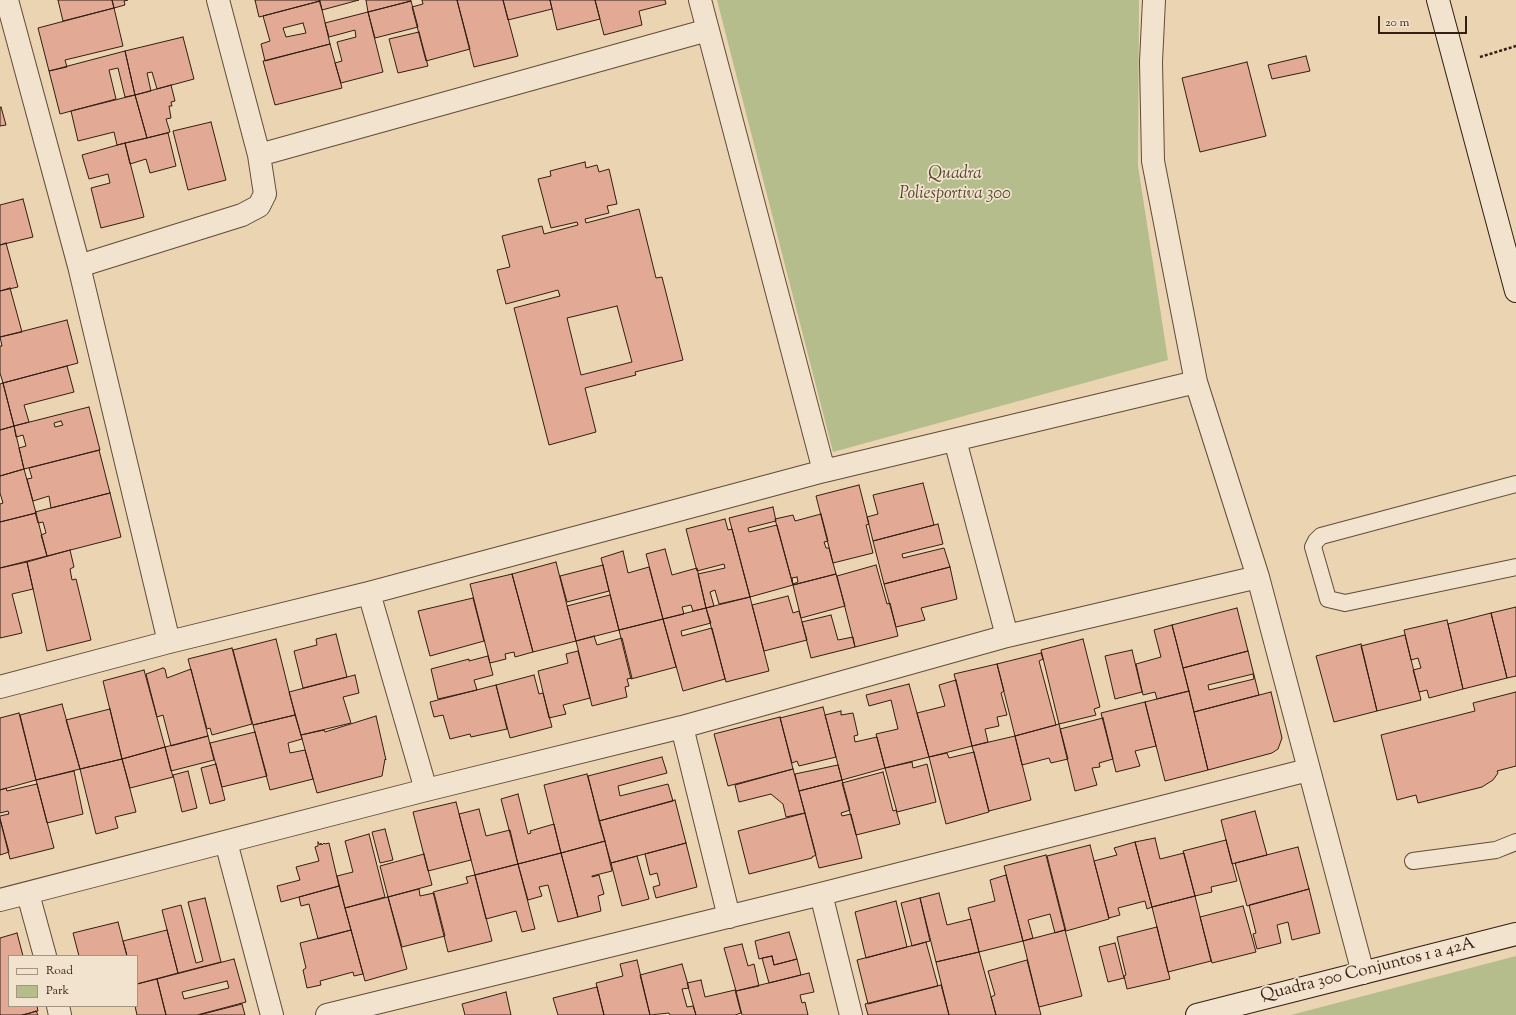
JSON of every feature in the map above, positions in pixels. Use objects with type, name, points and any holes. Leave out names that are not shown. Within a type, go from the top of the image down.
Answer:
[{"type":"street","points":[[79,266],[242,215],[259,206],[265,194],[259,155],[218,0]]},
{"type":"street","points":[[700,0],[824,471]]},
{"type":"street","points":[[1154,0],[1151,62],[1154,161],[1165,228],[1196,382],[1258,577],[1363,973]]},
{"type":"street","points":[[1438,0],[1516,291]]},
{"type":"street","points":[[5,2],[79,266],[169,642]]},
{"type":"street","points":[[259,155],[708,30]]},
{"type":"street","points":[[0,687],[169,642],[369,593],[824,471],[1196,382]]},
{"type":"street","points":[[955,440],[1007,636]]},
{"type":"street","points":[[0,900],[426,790],[682,727],[1007,636],[1258,577]]},
{"type":"street","points":[[369,593],[426,790]]},
{"type":"street","points":[[682,727],[729,917]]},
{"type":"street","points":[[327,1015],[729,917],[1308,770]]},
{"type":"street","points":[[226,842],[272,1015]]},
{"type":"street","points":[[28,894],[45,955]]},
{"type":"street","points":[[821,894],[851,1015]]},
{"type":"street","name":"Quadra 300 Conjuntos 1 a 42A","points":[[1197,1015],[1516,934]]},
{"type":"lane","points":[[1516,484],[1321,536],[1313,547],[1328,599],[1345,603],[1516,567]]},
{"type":"lane","points":[[1413,861],[1496,850],[1516,842]]},
{"type":"path","points":[[1455,64],[1516,46]]},
{"type":"green space","name":"Quadra Poliesportiva 300","points":[[717,0],[1139,0],[1138,166],[1168,360],[833,452]]},
{"type":"green space","points":[[1516,956],[1516,1015],[1291,1015]]},
{"type":"building","points":[[58,0],[112,0],[114,8],[63,21]]},
{"type":"building","points":[[112,0],[128,0],[124,1],[125,5],[114,8]]},
{"type":"building","points":[[255,0],[319,0],[320,1],[259,17]]},
{"type":"building","points":[[319,0],[359,0],[322,10]]},
{"type":"building","points":[[366,0],[410,0],[411,1],[368,12]]},
{"type":"building","points":[[422,0],[457,0],[470,49],[426,61],[412,7],[423,4]]},
{"type":"building","points":[[457,0],[503,0],[518,56],[474,67]]},
{"type":"building","points":[[503,0],[550,0],[552,9],[508,20]]},
{"type":"building","points":[[550,0],[595,0],[600,19],[557,30]]},
{"type":"building","points":[[595,0],[665,0],[666,4],[639,11],[642,25],[604,35]]},
{"type":"building","points":[[320,1],[330,44],[265,61],[261,44],[270,41],[263,16]],"holes":[[[303,23],[306,33],[286,37],[283,28]]]},
{"type":"building","points":[[411,1],[418,27],[375,38],[368,12]]},
{"type":"building","points":[[114,8],[123,46],[65,60],[67,67],[49,71],[38,28]]},
{"type":"building","points":[[368,12],[383,72],[341,83],[335,63],[342,61],[337,42],[356,37],[355,30],[329,37],[325,23]]},
{"type":"building","points":[[419,32],[428,66],[398,73],[389,39]]},
{"type":"building","points":[[183,37],[194,79],[157,89],[152,72],[147,73],[151,91],[135,95],[125,51]]},
{"type":"building","points":[[330,44],[342,88],[275,105],[263,61]]},
{"type":"building","points":[[125,51],[135,95],[125,97],[118,68],[109,70],[116,99],[60,114],[49,71]]},
{"type":"building","points":[[1306,56],[1310,71],[1272,79],[1268,65]]},
{"type":"building","points":[[1247,62],[1266,136],[1200,152],[1182,78]]},
{"type":"building","points":[[171,85],[175,101],[171,102],[172,106],[169,106],[171,118],[166,119],[170,132],[147,138],[135,95]]},
{"type":"building","points":[[135,95],[147,138],[117,145],[114,132],[78,141],[71,111]]},
{"type":"building","points":[[1,107],[6,125],[0,126],[0,108]]},
{"type":"building","points":[[211,122],[226,180],[188,190],[173,131]]},
{"type":"building","points":[[168,133],[176,166],[150,173],[146,159],[130,164],[125,143]]},
{"type":"building","points":[[125,143],[144,217],[101,228],[91,188],[110,183],[108,174],[89,179],[82,155]]},
{"type":"building","points":[[585,162],[586,168],[597,165],[599,172],[609,169],[617,204],[607,206],[609,213],[585,219],[586,223],[639,209],[656,278],[662,277],[683,360],[635,372],[636,375],[585,388],[596,432],[549,445],[514,308],[560,296],[558,290],[506,304],[497,270],[510,267],[502,236],[542,226],[544,234],[578,225],[577,222],[551,228],[538,179],[551,176],[550,171]],"holes":[[[617,306],[632,362],[581,375],[567,318]]]},
{"type":"building","points":[[23,199],[33,237],[0,245],[0,205]]},
{"type":"building","points":[[6,243],[18,287],[0,291],[0,245]]},
{"type":"building","points":[[10,288],[22,332],[0,337],[0,291]]},
{"type":"building","points":[[67,320],[78,363],[3,383],[0,373],[0,346],[2,346],[0,337]]},
{"type":"building","points":[[67,366],[74,392],[24,405],[29,422],[14,426],[3,383]]},
{"type":"building","points":[[3,383],[14,426],[0,430],[0,384]]},
{"type":"building","points":[[89,407],[100,450],[24,469],[19,448],[26,446],[23,435],[16,437],[14,426]],"holes":[[[61,421],[63,425],[55,427],[54,423]]]},
{"type":"building","points":[[14,426],[24,469],[0,476],[0,430]]},
{"type":"building","points":[[99,450],[110,493],[51,508],[49,496],[33,501],[27,479],[32,478],[29,468]]},
{"type":"building","points":[[24,469],[36,513],[0,522],[0,504],[3,503],[0,493],[0,476]]},
{"type":"building","points":[[923,483],[934,525],[873,541],[867,517],[878,514],[873,495]]},
{"type":"building","points":[[859,485],[869,524],[866,525],[873,553],[833,563],[816,496]]},
{"type":"building","points":[[110,493],[121,537],[47,556],[41,535],[46,533],[43,522],[38,523],[35,512]]},
{"type":"building","points":[[773,507],[776,521],[748,528],[749,532],[777,525],[793,585],[750,597],[729,518]]},
{"type":"building","points":[[36,513],[47,556],[0,568],[0,522]]},
{"type":"building","points":[[821,514],[828,541],[824,542],[826,548],[829,548],[836,574],[793,585],[775,519],[793,515],[795,521]],"holes":[[[797,577],[798,582],[793,584],[792,578]]]},
{"type":"building","points":[[725,519],[728,530],[732,529],[750,597],[719,604],[715,590],[710,592],[714,606],[706,608],[698,574],[725,568],[724,564],[697,571],[686,529]]},
{"type":"building","points":[[938,524],[943,544],[902,554],[903,558],[944,548],[950,567],[884,584],[873,541]]},
{"type":"building","points":[[665,549],[672,575],[697,568],[706,608],[693,611],[691,605],[682,607],[684,614],[663,619],[646,554]]},
{"type":"building","points":[[70,550],[74,567],[70,569],[72,580],[76,579],[91,640],[47,651],[27,562]]},
{"type":"building","points":[[623,551],[628,573],[649,567],[663,619],[619,630],[601,558]]},
{"type":"building","points":[[27,562],[33,589],[12,594],[22,633],[0,638],[0,568]]},
{"type":"building","points":[[556,562],[576,641],[533,652],[512,574]]},
{"type":"building","points":[[603,565],[609,591],[567,602],[560,576]]},
{"type":"building","points":[[876,565],[887,604],[890,603],[898,636],[855,647],[837,576]]},
{"type":"building","points":[[950,567],[957,599],[921,608],[925,620],[896,627],[884,584]]},
{"type":"building","points":[[512,574],[533,652],[515,657],[514,652],[505,654],[506,659],[490,663],[470,584]]},
{"type":"building","points":[[836,574],[845,606],[801,618],[793,585]]},
{"type":"building","points":[[610,595],[619,630],[576,641],[567,606]]},
{"type":"building","points":[[788,596],[793,613],[799,611],[807,640],[764,651],[752,605]]},
{"type":"building","points":[[750,597],[769,671],[726,682],[706,608]]},
{"type":"building","points":[[473,598],[484,641],[430,656],[418,611]]},
{"type":"building","points":[[1516,607],[1516,676],[1507,678],[1491,613]]},
{"type":"building","points":[[706,608],[711,623],[681,631],[682,636],[712,628],[725,679],[683,691],[663,619]]},
{"type":"building","points":[[1237,608],[1248,651],[1183,668],[1172,625]]},
{"type":"building","points":[[1491,613],[1507,678],[1463,689],[1448,624]]},
{"type":"building","points":[[831,615],[838,640],[853,637],[855,647],[811,658],[802,622]]},
{"type":"building","points":[[663,619],[676,667],[631,679],[619,630]]},
{"type":"building","points":[[1447,620],[1463,689],[1429,698],[1427,690],[1419,692],[1413,670],[1421,668],[1418,658],[1411,660],[1404,630]]},
{"type":"building","points":[[1172,625],[1189,691],[1157,699],[1155,692],[1143,695],[1136,664],[1161,657],[1154,630]]},
{"type":"building","points":[[336,634],[347,677],[303,688],[294,651],[317,645],[316,639]]},
{"type":"building","points":[[1405,635],[1421,700],[1377,711],[1361,646]]},
{"type":"building","points":[[594,636],[597,645],[622,638],[632,678],[627,679],[629,686],[625,687],[627,697],[592,706],[576,641]]},
{"type":"building","points":[[276,639],[295,715],[253,725],[233,650]]},
{"type":"building","points":[[1083,639],[1100,707],[1094,709],[1096,715],[1059,724],[1041,650]]},
{"type":"building","points":[[1361,644],[1377,711],[1334,722],[1316,656]]},
{"type":"building","points":[[232,648],[252,724],[212,735],[210,728],[207,729],[188,659]]},
{"type":"building","points":[[1132,650],[1142,692],[1115,699],[1105,656]]},
{"type":"building","points":[[578,651],[590,698],[563,705],[566,714],[549,718],[538,671],[568,663],[566,654]]},
{"type":"building","points":[[1248,651],[1259,695],[1194,712],[1183,668]],"holes":[[[1253,674],[1254,679],[1209,690],[1208,685]]]},
{"type":"building","points":[[1041,653],[1043,659],[1039,661],[1056,725],[1015,736],[997,664]]},
{"type":"building","points":[[488,656],[493,675],[474,680],[477,690],[438,699],[431,669],[469,659],[469,661]]},
{"type":"building","points":[[997,664],[1004,691],[1001,693],[1007,715],[997,717],[999,726],[985,729],[988,742],[972,746],[954,674]]},
{"type":"building","points":[[163,668],[165,669],[167,678],[191,669],[208,736],[171,746],[163,715],[157,717],[146,674]]},
{"type":"building","points":[[144,670],[165,747],[122,759],[103,681]]},
{"type":"building","points":[[355,675],[359,693],[343,697],[351,723],[301,735],[289,692]]},
{"type":"building","points":[[534,675],[539,694],[543,693],[552,727],[510,738],[496,685]]},
{"type":"building","points":[[956,680],[972,746],[929,757],[917,713],[945,706],[939,685]]},
{"type":"building","points":[[909,684],[929,757],[885,768],[876,734],[898,729],[891,700],[869,706],[866,695]]},
{"type":"building","points":[[496,685],[507,729],[471,737],[470,734],[450,739],[443,715],[434,717],[430,702]]},
{"type":"building","points":[[1189,691],[1208,770],[1165,781],[1145,702]]},
{"type":"building","points":[[1271,692],[1282,738],[1278,749],[1272,753],[1208,770],[1194,712]]},
{"type":"building","points":[[1516,692],[1516,766],[1497,771],[1498,773],[1493,780],[1482,787],[1418,803],[1416,795],[1397,800],[1381,735],[1475,711],[1473,703]]},
{"type":"building","points":[[1145,702],[1156,746],[1135,751],[1140,766],[1116,772],[1101,713]]},
{"type":"building","points":[[62,704],[80,769],[36,780],[20,715]]},
{"type":"building","points":[[823,707],[836,757],[799,766],[797,761],[792,763],[780,718]]},
{"type":"building","points":[[110,709],[122,759],[80,769],[66,720]]},
{"type":"building","points":[[841,711],[841,715],[853,713],[858,735],[854,736],[855,742],[877,737],[885,768],[842,780],[825,715]]},
{"type":"building","points":[[19,713],[36,780],[0,790],[0,718]]},
{"type":"building","points":[[295,715],[302,739],[288,743],[290,753],[305,750],[313,779],[270,790],[253,725]]},
{"type":"building","points":[[376,716],[386,760],[385,759],[382,776],[317,793],[301,735],[324,730],[325,732]]},
{"type":"building","points":[[780,717],[793,769],[728,786],[714,734]]},
{"type":"building","points":[[1103,718],[1113,759],[1099,763],[1100,767],[1092,768],[1097,785],[1075,791],[1060,729]]},
{"type":"building","points":[[1059,724],[1068,759],[1051,763],[1049,758],[1022,765],[1015,736]]},
{"type":"building","points":[[255,732],[267,776],[222,787],[210,743]]},
{"type":"building","points":[[208,736],[214,760],[171,771],[165,747]]},
{"type":"building","points":[[1015,736],[1031,800],[989,811],[972,746]]},
{"type":"building","points":[[165,747],[173,777],[130,788],[122,759]]},
{"type":"building","points":[[974,752],[989,812],[946,824],[929,757],[947,753],[949,758]]},
{"type":"building","points":[[662,757],[667,773],[618,786],[620,796],[668,784],[673,801],[599,821],[588,776]]},
{"type":"building","points":[[122,759],[136,812],[115,817],[118,828],[96,834],[80,769]]},
{"type":"building","points":[[912,762],[913,768],[927,764],[936,802],[897,812],[885,768]]},
{"type":"building","points":[[216,764],[225,800],[210,804],[201,768]]},
{"type":"building","points":[[838,765],[842,780],[799,791],[795,774]]},
{"type":"building","points":[[793,769],[805,813],[786,817],[783,804],[771,794],[739,802],[735,785]]},
{"type":"building","points":[[74,771],[83,814],[47,823],[36,780]]},
{"type":"building","points":[[188,771],[197,808],[182,812],[173,775]]},
{"type":"building","points":[[883,772],[893,811],[896,810],[900,824],[856,835],[842,783]]},
{"type":"building","points":[[587,774],[605,841],[561,853],[544,785]]},
{"type":"building","points":[[842,780],[850,810],[841,813],[842,816],[851,814],[862,858],[819,868],[799,791]]},
{"type":"building","points":[[37,784],[54,848],[10,859],[0,819],[0,816],[9,814],[8,811],[0,813],[0,790],[6,788],[7,791]]},
{"type":"building","points":[[518,794],[528,834],[531,833],[530,831],[554,824],[561,853],[518,864],[501,799]]},
{"type":"building","points":[[675,800],[686,843],[611,863],[599,821]]},
{"type":"building","points":[[456,802],[471,860],[428,871],[413,812]]},
{"type":"building","points":[[479,809],[486,836],[510,830],[518,864],[475,875],[459,814]]},
{"type":"building","points":[[1255,811],[1267,855],[1232,864],[1221,820]]},
{"type":"building","points":[[805,813],[816,855],[812,858],[749,874],[738,831]]},
{"type":"building","points":[[0,819],[9,852],[0,855]]},
{"type":"building","points":[[385,829],[393,860],[380,863],[372,832]]},
{"type":"building","points":[[369,834],[385,897],[345,908],[337,876],[353,872],[345,841]]},
{"type":"building","points":[[1155,838],[1160,859],[1184,853],[1195,896],[1152,907],[1135,842]]},
{"type":"building","points":[[1226,840],[1237,881],[1211,887],[1212,892],[1195,896],[1183,851]]},
{"type":"building","points":[[605,841],[612,871],[592,876],[599,875],[604,894],[598,896],[601,911],[578,917],[561,853]]},
{"type":"building","points":[[318,842],[320,845],[321,843],[322,845],[324,843],[329,843],[339,886],[281,902],[277,886],[300,880],[296,867],[319,861],[315,847],[318,846]]},
{"type":"building","points":[[1135,842],[1152,907],[1147,909],[1145,901],[1118,908],[1120,915],[1109,918],[1094,861],[1117,855],[1114,848]]},
{"type":"building","points":[[686,843],[697,887],[656,898],[653,887],[660,885],[657,873],[650,875],[645,854]]},
{"type":"building","points":[[1090,845],[1109,919],[1066,931],[1047,856]]},
{"type":"building","points":[[1298,847],[1309,889],[1247,906],[1235,863]]},
{"type":"building","points":[[561,853],[578,917],[558,922],[548,885],[539,887],[542,896],[528,900],[518,864]]},
{"type":"building","points":[[424,854],[432,885],[388,897],[380,866]]},
{"type":"building","points":[[1046,855],[1065,930],[1055,933],[1050,914],[1028,920],[1033,938],[1023,941],[1004,866]]},
{"type":"building","points":[[637,856],[649,899],[622,906],[611,863]]},
{"type":"building","points":[[518,864],[535,929],[522,932],[516,911],[486,919],[475,875]]},
{"type":"building","points":[[475,875],[492,941],[448,952],[433,892],[468,883],[466,877]]},
{"type":"building","points":[[1006,875],[1023,941],[979,952],[968,908],[995,901],[990,880]]},
{"type":"building","points":[[339,886],[351,930],[318,939],[309,904],[301,906],[299,897]]},
{"type":"building","points":[[419,889],[420,896],[434,893],[445,936],[402,947],[388,897]]},
{"type":"building","points":[[1309,889],[1320,933],[1292,940],[1288,922],[1277,925],[1281,943],[1257,949],[1253,934],[1256,933],[1249,905]]},
{"type":"building","points":[[939,893],[947,925],[971,919],[979,952],[936,962],[920,898]]},
{"type":"building","points":[[1195,896],[1211,961],[1168,972],[1152,907]]},
{"type":"building","points":[[388,897],[407,969],[365,981],[345,908]]},
{"type":"building","points":[[205,898],[221,962],[178,973],[162,910],[181,905],[196,963],[203,961],[188,902]]},
{"type":"building","points":[[920,898],[930,941],[912,946],[901,903]]},
{"type":"building","points":[[896,901],[907,947],[866,958],[855,912]]},
{"type":"building","points":[[1243,906],[1256,952],[1212,963],[1200,917]]},
{"type":"building","points":[[118,922],[127,955],[79,955],[73,933]]},
{"type":"building","points":[[1157,927],[1170,979],[1127,989],[1124,976],[1126,975],[1117,937]]},
{"type":"building","points":[[167,930],[178,973],[138,984],[138,955],[127,955],[123,941]]},
{"type":"building","points":[[351,930],[363,974],[354,976],[353,972],[320,981],[321,985],[307,988],[303,970],[306,968],[300,943]]},
{"type":"building","points":[[1065,930],[1082,996],[1039,1007],[1023,941]]},
{"type":"building","points":[[789,932],[797,959],[774,965],[772,956],[759,959],[755,941]]},
{"type":"building","points":[[17,933],[23,955],[8,955],[8,1007],[37,1007],[38,1011],[22,1015],[0,1015],[0,938]]},
{"type":"building","points":[[926,942],[938,986],[868,1004],[857,960]]},
{"type":"building","points":[[1115,943],[1124,978],[1108,982],[1099,947]]},
{"type":"building","points":[[742,944],[748,966],[754,964],[759,986],[736,991],[724,948]]},
{"type":"building","points":[[979,952],[996,1015],[949,1015],[936,962]]},
{"type":"building","points":[[772,956],[774,965],[797,959],[801,975],[769,983],[762,958]]},
{"type":"building","points":[[234,959],[246,1002],[197,1015],[166,1015],[157,979]],"holes":[[[227,981],[229,988],[184,999],[182,992]]]},
{"type":"building","points":[[637,960],[650,1015],[604,1015],[596,983],[623,976],[620,964]]},
{"type":"building","points":[[1027,960],[1041,1015],[996,1015],[991,997],[995,995],[988,971]]},
{"type":"building","points":[[682,964],[689,988],[682,989],[687,1007],[693,1006],[696,1015],[670,1015],[669,1013],[650,1015],[640,975]]},
{"type":"building","points":[[809,973],[814,992],[800,995],[802,1003],[805,1002],[808,1015],[742,1015],[736,991]]},
{"type":"building","points":[[157,979],[166,1015],[137,1015],[135,1007],[138,1007],[138,984]]},
{"type":"building","points":[[701,980],[705,997],[735,990],[741,1013],[735,1015],[696,1015],[687,983]]},
{"type":"building","points":[[941,985],[949,1015],[868,1015],[865,1004]]},
{"type":"building","points":[[597,987],[604,1015],[558,1015],[553,998]]},
{"type":"building","points":[[506,992],[511,1015],[465,1015],[462,1004]]},
{"type":"building","points":[[242,1004],[245,1015],[199,1015]]},
{"type":"building","points":[[36,1011],[38,1015],[22,1015],[27,1014]]}]
